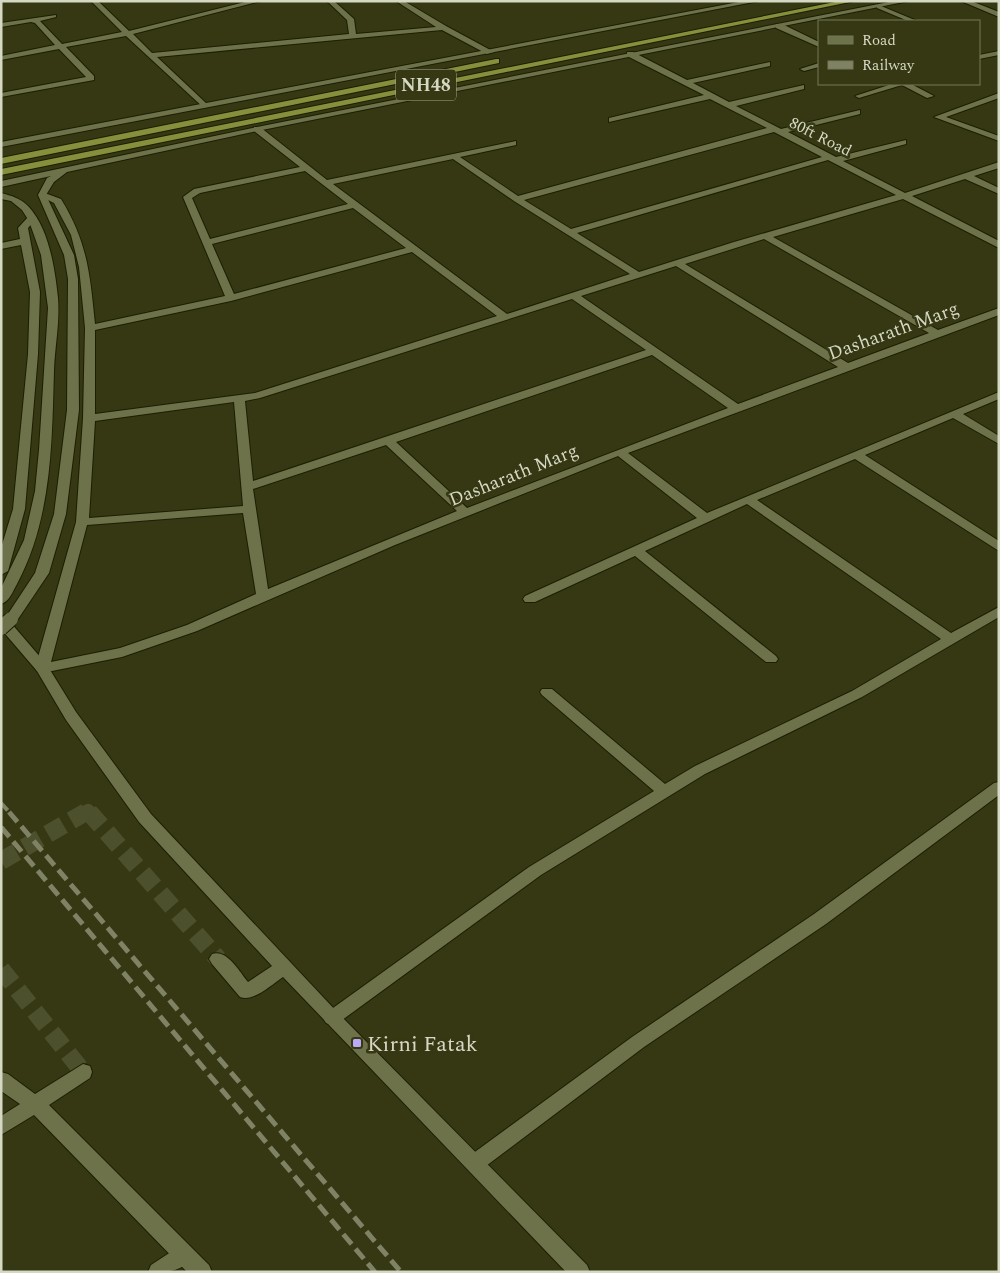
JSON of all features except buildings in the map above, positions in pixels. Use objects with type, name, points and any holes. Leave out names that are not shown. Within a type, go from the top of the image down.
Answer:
[{"type":"highway","name":"NH48","points":[[1,172],[852,1]]},
{"type":"highway","name":"NH48","points":[[1,161],[507,59]]},
{"type":"street","points":[[1,58],[128,33],[258,1]]},
{"type":"street","points":[[330,1],[350,19],[353,36]]},
{"type":"street","points":[[399,1],[443,28],[490,52]]},
{"type":"street","points":[[1,145],[756,1]]},
{"type":"street","points":[[1,184],[258,129],[906,1]]},
{"type":"street","points":[[964,1],[999,15]]},
{"type":"street","points":[[99,3],[204,106]]},
{"type":"street","points":[[879,7],[911,20]]},
{"type":"street","points":[[1,25],[54,16]]},
{"type":"street","points":[[1,95],[91,78],[37,22],[31,20]]},
{"type":"street","points":[[779,26],[818,46]]},
{"type":"street","points":[[150,55],[443,28]]},
{"type":"street","points":[[980,51],[988,55]]},
{"type":"street","points":[[980,57],[999,53]]},
{"type":"street","name":"80ft Road","points":[[630,54],[999,245]]},
{"type":"street","points":[[685,83],[767,64]]},
{"type":"street","points":[[804,68],[818,65]]},
{"type":"street","points":[[859,96],[896,85]]},
{"type":"street","points":[[907,85],[930,96]]},
{"type":"street","points":[[728,105],[801,87]]},
{"type":"street","points":[[999,95],[938,117],[999,140]]},
{"type":"street","points":[[612,120],[711,96]]},
{"type":"street","points":[[517,199],[777,130],[857,112]]},
{"type":"street","points":[[258,129],[306,168],[506,318]]},
{"type":"street","points":[[570,232],[833,159],[904,142]]},
{"type":"street","points":[[326,183],[513,143]]},
{"type":"street","points":[[452,156],[638,276]]},
{"type":"street","points":[[89,418],[256,396],[677,263],[904,196],[999,165]]},
{"type":"street","points":[[42,195],[50,180],[74,168]]},
{"type":"street","points":[[231,298],[186,197],[197,191],[306,168]]},
{"type":"street","points":[[966,176],[999,191]]},
{"type":"street","points":[[1,628],[11,619],[42,573],[60,514],[73,410],[73,279],[69,255],[42,195]]},
{"type":"street","points":[[42,195],[58,201],[76,235],[84,267],[90,328],[89,418],[82,522],[42,668]]},
{"type":"street","points":[[1,196],[7,196],[20,203],[32,218],[42,240],[53,301],[46,427],[38,500],[32,532],[20,566],[1,600]]},
{"type":"street","points":[[208,243],[355,205]]},
{"type":"street","points":[[1,571],[19,509],[30,393],[36,311],[35,292],[23,228],[32,218]]},
{"type":"street","points":[[765,236],[937,334]]},
{"type":"street","points":[[1,246],[26,241]]},
{"type":"street","points":[[90,328],[231,298],[414,249]]},
{"type":"street","points":[[677,263],[846,367]]},
{"type":"street","points":[[574,296],[736,408]]},
{"type":"street","name":"Dasharath Marg","points":[[42,668],[122,652],[192,628],[263,596],[620,452],[999,312]]},
{"type":"street","points":[[247,487],[654,351]]},
{"type":"street","points":[[530,599],[748,499],[999,395]]},
{"type":"street","points":[[239,398],[247,487],[263,596]]},
{"type":"street","points":[[955,414],[999,441]]},
{"type":"street","points":[[388,440],[466,513]]},
{"type":"street","points":[[620,452],[706,519]]},
{"type":"street","points":[[857,455],[999,547]]},
{"type":"street","points":[[748,499],[950,639]]},
{"type":"street","points":[[82,522],[250,509]]},
{"type":"street","points":[[637,550],[771,659]]},
{"type":"street","points":[[332,1018],[535,871],[700,770],[857,694],[999,611]]},
{"type":"street","points":[[1,620],[42,668],[72,716],[145,818],[332,1018],[580,1272]]},
{"type":"street","points":[[547,692],[665,792]]},
{"type":"street","points":[[475,1163],[638,1042],[820,918],[999,787]]},
{"type":"street","points":[[218,959],[246,992],[284,967]]},
{"type":"street","points":[[1,1127],[83,1072]]},
{"type":"street","points":[[1,1080],[36,1105],[202,1272]]},
{"type":"street","points":[[158,1272],[183,1254]]},
{"type":"tunnel","points":[[1,861],[86,812]]},
{"type":"tunnel","points":[[89,812],[218,959]]},
{"type":"tunnel","points":[[1,969],[83,1072]]},
{"type":"railway","points":[[1,803],[10,813]]},
{"type":"railway","points":[[9,812],[401,1272]]},
{"type":"railway","points":[[1,827],[375,1272]]},
{"type":"place","name":"Kirni Fatak","points":[[357,1043]]}]
